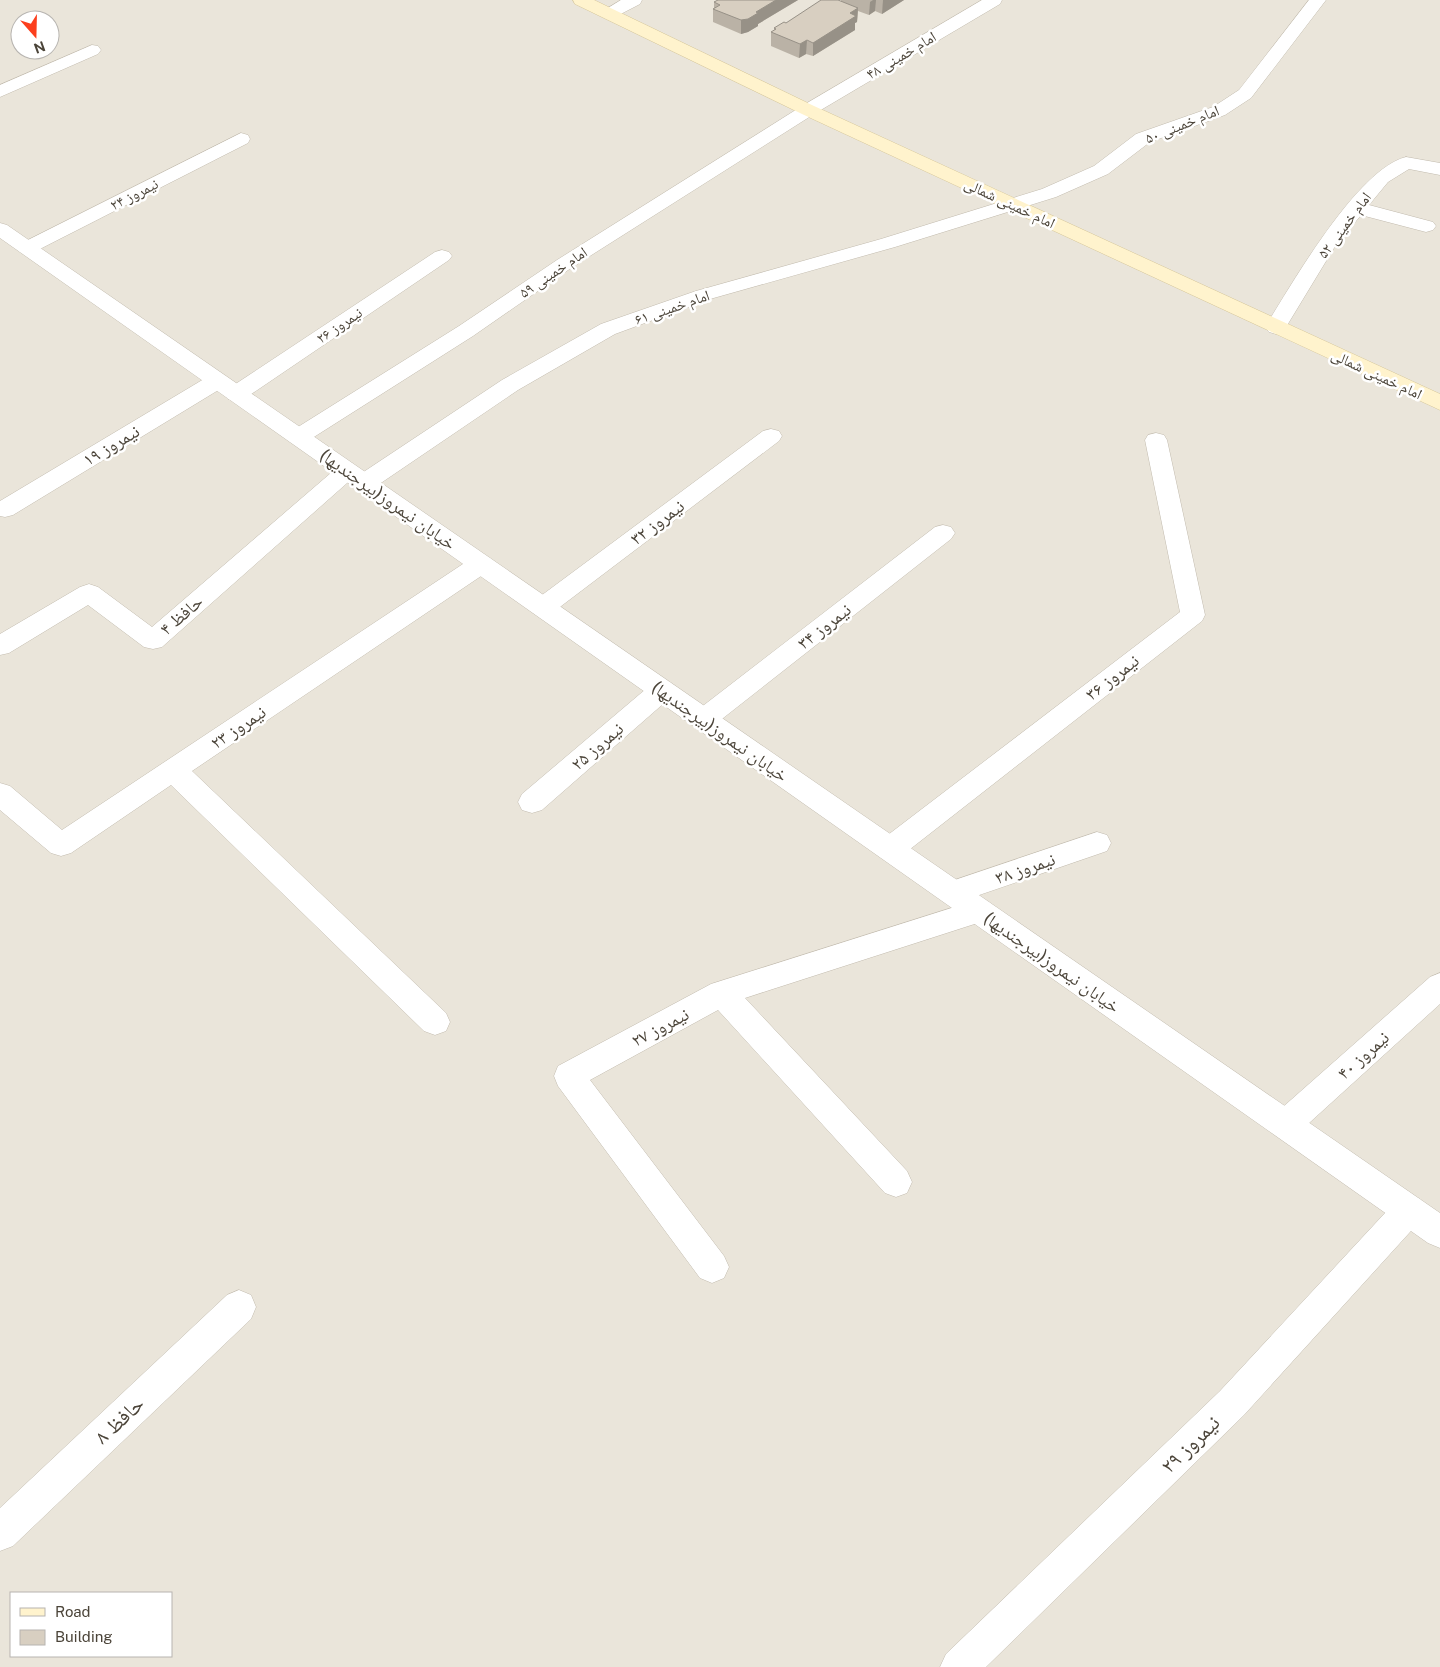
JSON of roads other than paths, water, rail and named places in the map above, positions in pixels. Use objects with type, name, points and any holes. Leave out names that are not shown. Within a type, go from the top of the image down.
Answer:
[{"type":"main road","name":"امام خمینی شمالی","points":[[581,0],[808,110],[1440,403]]},
{"type":"street","points":[[609,14],[634,0]]},
{"type":"street","name":"امام خمینی ۴۸","points":[[808,110],[994,0]]},
{"type":"street","name":"امام خمینی ۵۰","points":[[1013,205],[1049,193],[1101,170],[1143,138],[1218,111],[1245,94],[1314,1]]},
{"type":"street","points":[[0,92],[92,50]]},
{"type":"street","name":"امام خمینی ۵۹","points":[[298,437],[466,330],[564,264],[808,110]]},
{"type":"street","name":"نیمروز ۲۴","points":[[27,248],[241,139]]},
{"type":"street","name":"امام خمینی ۵۲","points":[[1276,327],[1326,246],[1381,178],[1406,163],[1440,169]]},
{"type":"street","name":"امام خمینی ۶۱","points":[[356,477],[608,329],[703,295],[1013,205]]},
{"type":"street","points":[[1356,208],[1426,226]]},
{"type":"street","name":"خیابان نیمروز(بیرجندیها)","points":[[0,230],[1440,1232]]},
{"type":"street","name":"نیمروز ۲۶","points":[[227,387],[442,256]]},
{"type":"street","name":"نیمروز ۱۹","points":[[5,509],[227,387]]},
{"type":"street","name":"نیمروز ۳۲","points":[[543,607],[771,436]]},
{"type":"street","name":"نیمروز ۳۶","points":[[890,849],[1192,615],[1156,440]]},
{"type":"street","name":"حافظ ۴","points":[[0,646],[89,594],[153,640],[356,477]]},
{"type":"street","name":"نیمروز ۳۴","points":[[704,719],[944,533]]},
{"type":"street","name":"نیمروز ۲۳","points":[[0,794],[61,845],[481,564]]},
{"type":"street","name":"نیمروز ۲۵","points":[[532,802],[662,690]]},
{"type":"street","points":[[173,770],[435,1022]]},
{"type":"street","name":"نیمروز ۳۸","points":[[953,892],[1097,843]]},
{"type":"street","name":"نیمروز ۲۷","points":[[712,1267],[569,1076],[721,993],[980,912]]},
{"type":"street","name":"نیمروز ۴۰","points":[[1286,1124],[1440,986]]},
{"type":"street","points":[[721,993],[896,1182]]},
{"type":"street","name":"نیمروز ۲۹","points":[[959,1667],[1232,1403],[1409,1210]]},
{"type":"street","name":"حافظ ۸","points":[[0,1533],[239,1307]]}]
